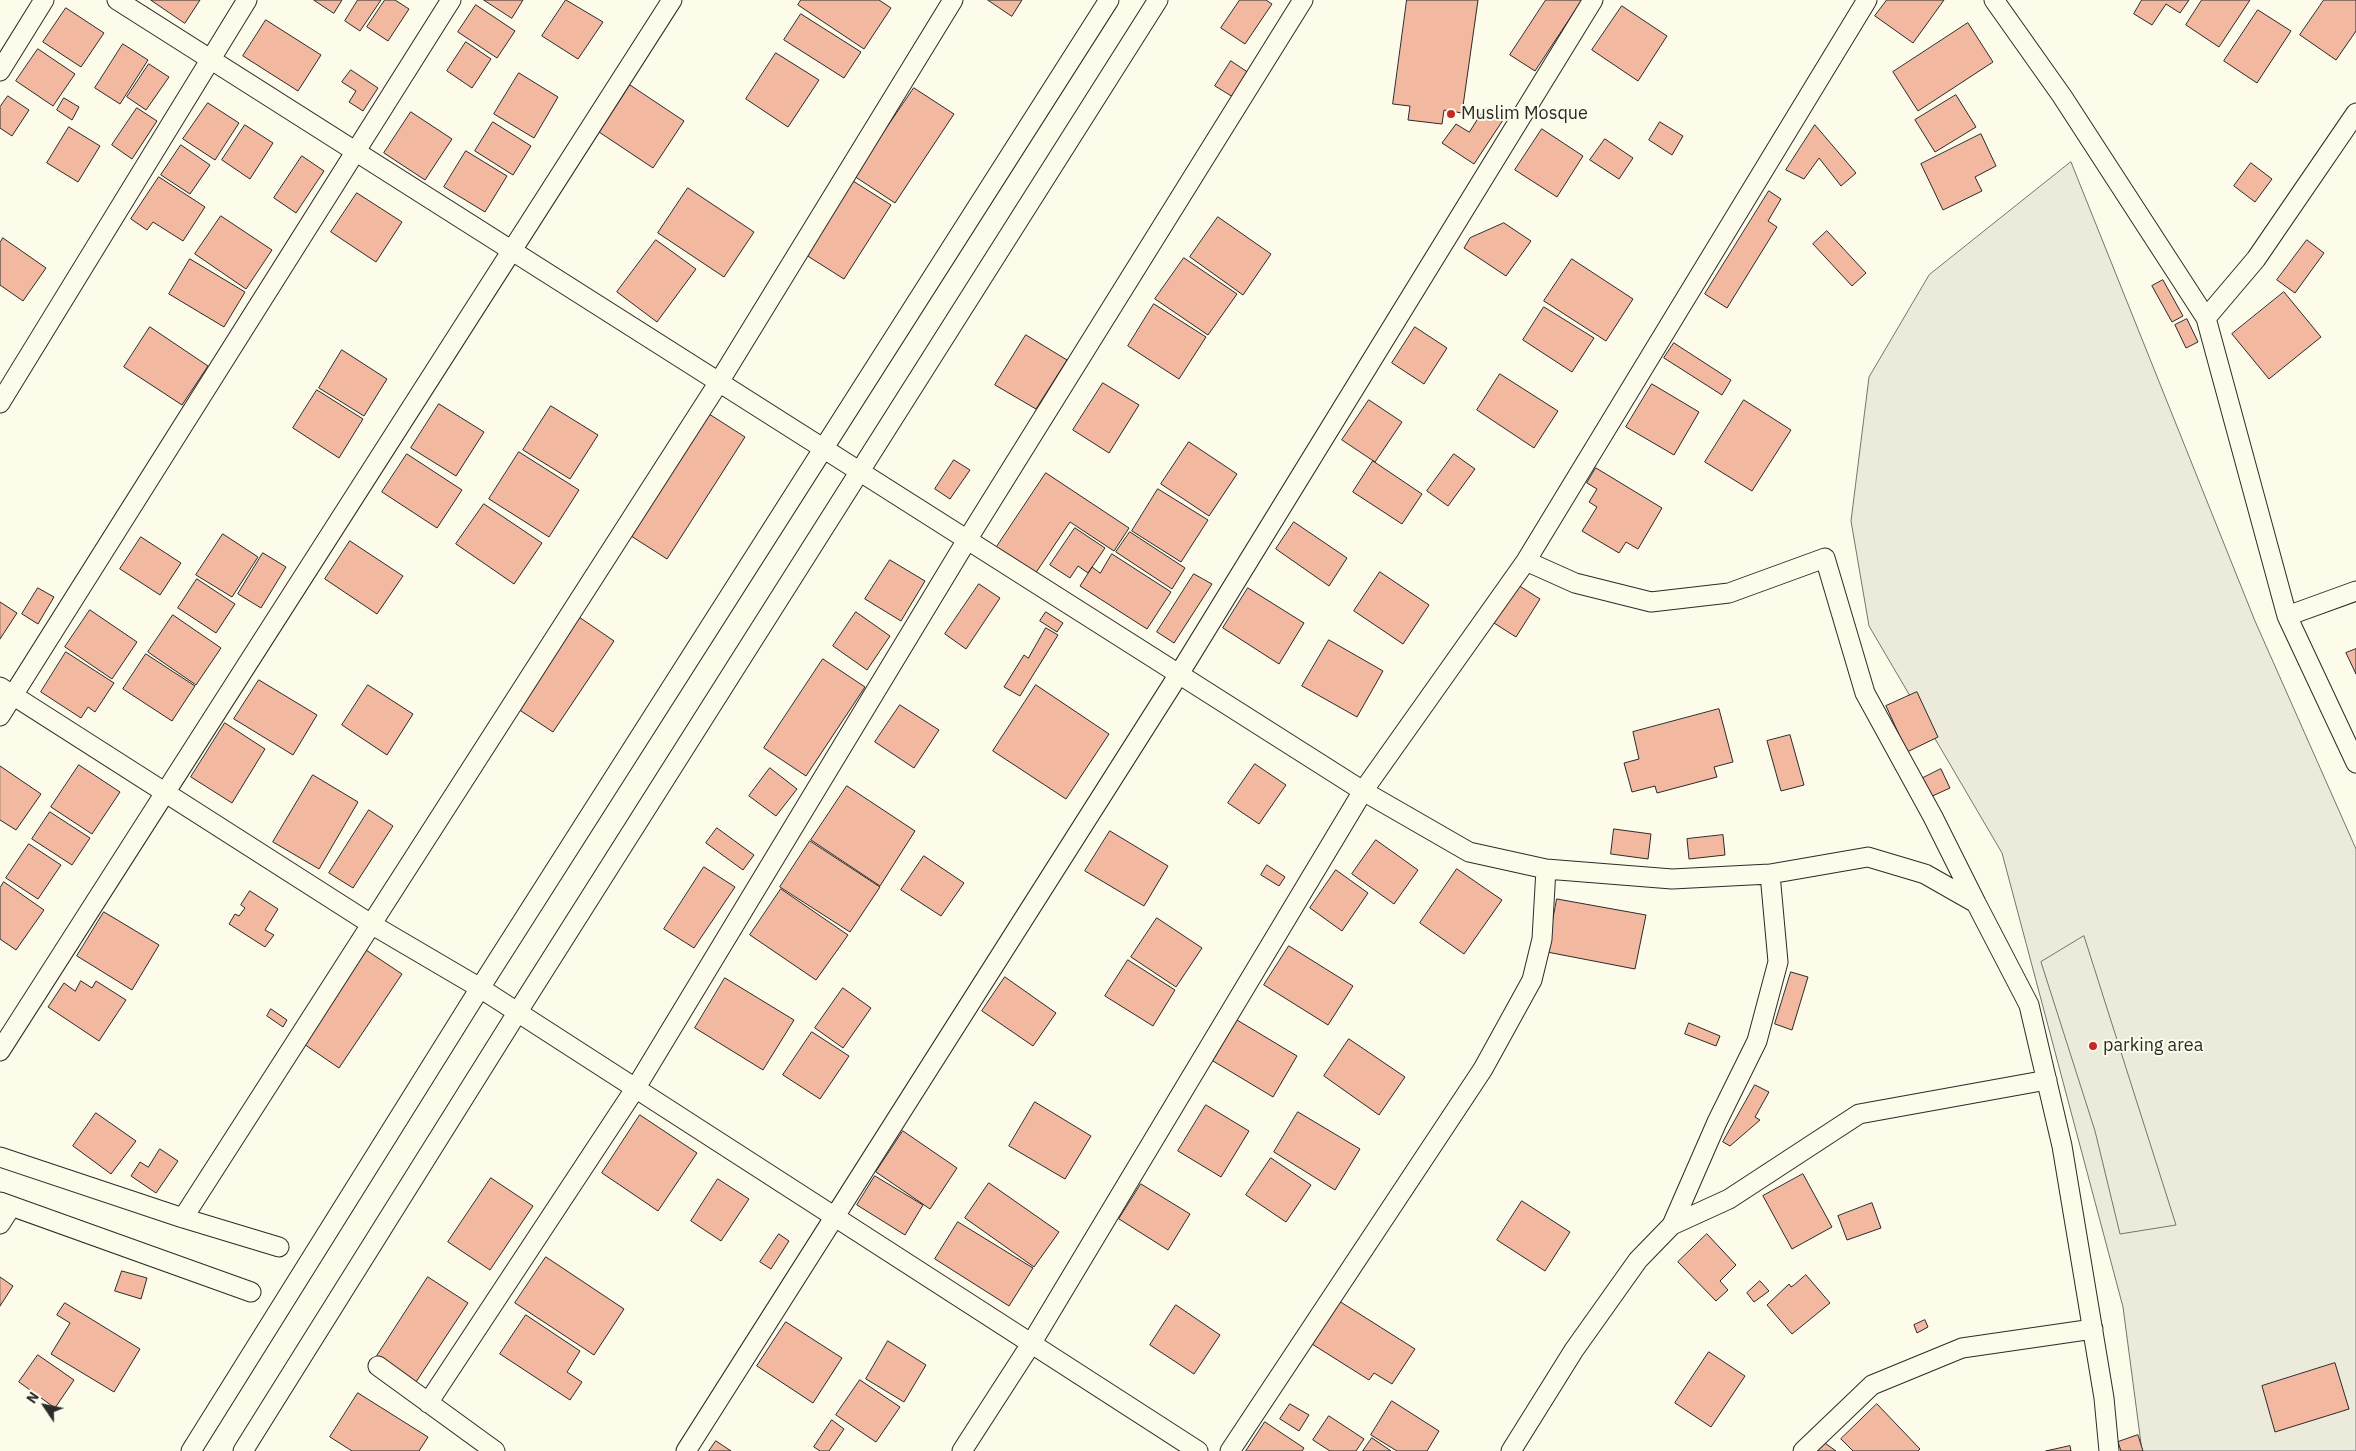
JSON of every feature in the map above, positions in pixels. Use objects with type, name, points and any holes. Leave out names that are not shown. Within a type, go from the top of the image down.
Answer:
[{"type":"street","points":[[0,71],[44,0]]},
{"type":"street","points":[[117,0],[1363,791],[1469,852],[1546,869],[1672,879],[1770,874],[1868,857],[1926,874],[1976,903]]},
{"type":"street","points":[[0,403],[247,0]]},
{"type":"street","points":[[0,716],[6,691],[451,0]]},
{"type":"street","points":[[0,1051],[672,0]]},
{"type":"street","points":[[183,1218],[718,382],[953,0]]},
{"type":"street","points":[[191,1451],[480,988],[1108,0]]},
{"type":"street","points":[[243,1451],[517,1013],[1158,0]]},
{"type":"street","points":[[428,1403],[635,1089],[967,540],[1303,0]]},
{"type":"street","points":[[686,1451],[1179,674],[1593,0]]},
{"type":"street","points":[[962,1451],[1031,1344],[1363,791],[1526,561],[1867,0]]},
{"type":"street","points":[[1994,0],[2062,96],[2206,318],[2287,616],[2356,763]]},
{"type":"street","points":[[2206,318],[2256,259],[2356,112]]},
{"type":"street","points":[[1526,561],[1575,583],[1651,602],[1729,593],[1825,558],[1865,693],[1933,817],[2029,1005],[2062,1146],[2104,1398],[2109,1451]]},
{"type":"street","points":[[2287,616],[2356,591]]},
{"type":"street","points":[[6,691],[371,924],[480,988],[1198,1451]]},
{"type":"street","points":[[1230,1451],[1484,1069],[1528,988],[1532,980],[1542,939],[1546,869]]},
{"type":"street","points":[[1672,1226],[1717,1122],[1757,1041],[1778,962],[1770,874]]},
{"type":"street","points":[[1511,1451],[1579,1342],[1638,1260],[1672,1226],[1729,1199],[1859,1114],[2047,1080]]},
{"type":"street","points":[[0,1157],[183,1218],[279,1247]]},
{"type":"street","points":[[0,1224],[5,1205],[250,1292]]},
{"type":"street","points":[[1803,1451],[1872,1385],[1962,1348],[2093,1329]]},
{"type":"street","points":[[378,1366],[495,1451]]},
{"type":"shaded area","points":[[2071,162],[2255,621],[2356,849],[2356,1451],[2142,1451],[2123,1307],[2002,853],[1869,626],[1851,521],[1869,377],[1929,275]]},
{"type":"shaded area","name":"parking area","points":[[2084,936],[2176,1225],[2120,1234],[2095,1131],[2041,962]]},
{"type":"building","points":[[151,0],[200,0],[185,23]]},
{"type":"building","points":[[314,0],[342,0],[334,13]]},
{"type":"building","points":[[358,0],[381,0],[360,31],[345,21]]},
{"type":"building","points":[[385,0],[395,0],[409,9],[388,41],[367,27]]},
{"type":"building","points":[[484,0],[523,0],[512,18]]},
{"type":"building","points":[[566,0],[603,22],[578,59],[542,36]]},
{"type":"building","points":[[801,0],[879,0],[891,8],[864,49],[798,5]]},
{"type":"building","points":[[988,0],[1022,0],[1012,16]]},
{"type":"building","points":[[1240,0],[1266,0],[1272,4],[1245,44],[1221,28]]},
{"type":"building","points":[[1407,0],[1478,0],[1462,113],[1444,110],[1442,124],[1408,120],[1410,106],[1393,104]]},
{"type":"building","points":[[1546,0],[1582,0],[1535,71],[1510,55]]},
{"type":"building","points":[[1887,0],[1944,0],[1913,43],[1875,16]]},
{"type":"building","points":[[2142,0],[2189,0],[2180,13],[2166,4],[2152,25],[2134,14]]},
{"type":"building","points":[[2202,0],[2250,0],[2219,47],[2186,25]]},
{"type":"building","points":[[2324,0],[2356,0],[2356,31],[2336,60],[2300,35]]},
{"type":"building","points":[[476,5],[515,31],[497,58],[458,32]]},
{"type":"building","points":[[1622,6],[1667,36],[1638,81],[1592,50]]},
{"type":"building","points":[[66,8],[104,33],[81,67],[43,42]]},
{"type":"building","points":[[2258,10],[2291,31],[2257,83],[2224,61]]},
{"type":"building","points":[[801,14],[861,52],[844,78],[784,40]]},
{"type":"building","points":[[266,20],[321,55],[298,91],[243,56]]},
{"type":"building","points":[[1968,23],[1993,62],[1918,111],[1893,72]]},
{"type":"building","points":[[466,42],[491,59],[472,88],[447,71]]},
{"type":"building","points":[[123,44],[148,60],[120,104],[95,88]]},
{"type":"building","points":[[38,49],[75,74],[53,106],[16,81]]},
{"type":"building","points":[[776,53],[819,80],[788,127],[746,99]]},
{"type":"building","points":[[1231,61],[1249,73],[1233,97],[1215,86]]},
{"type":"building","points":[[149,64],[169,77],[146,110],[127,97]]},
{"type":"building","points":[[351,70],[378,88],[363,111],[349,102],[356,91],[342,82]]},
{"type":"building","points":[[519,73],[558,97],[534,138],[494,114]]},
{"type":"building","points":[[630,85],[684,121],[653,168],[599,132]]},
{"type":"building","points":[[914,88],[954,114],[895,203],[854,176]]},
{"type":"building","points":[[1956,95],[1976,127],[1935,152],[1915,120]]},
{"type":"building","points":[[8,96],[29,110],[12,136],[0,128],[0,107]]},
{"type":"building","points":[[64,98],[79,107],[72,120],[57,110]]},
{"type":"building","points":[[208,103],[239,123],[215,160],[183,139]]},
{"type":"building","points":[[137,108],[157,121],[132,159],[112,145]]},
{"type":"building","points":[[1485,108],[1503,120],[1474,164],[1442,143],[1456,124],[1469,132]]},
{"type":"building","points":[[411,112],[452,139],[425,180],[384,153]]},
{"type":"building","points":[[493,122],[531,146],[513,175],[475,151]]},
{"type":"building","points":[[1660,122],[1683,136],[1672,155],[1649,140]]},
{"type":"building","points":[[245,125],[273,143],[250,179],[222,160]]},
{"type":"building","points":[[1815,125],[1856,173],[1841,186],[1819,158],[1804,179],[1786,170]]},
{"type":"building","points":[[69,127],[100,146],[78,182],[47,163]]},
{"type":"building","points":[[1542,129],[1583,156],[1557,197],[1515,170]]},
{"type":"building","points":[[1981,134],[1996,166],[1975,177],[1982,191],[1943,210],[1921,164]]},
{"type":"building","points":[[1605,139],[1633,158],[1619,179],[1590,160]]},
{"type":"building","points":[[181,145],[210,165],[190,194],[161,175]]},
{"type":"building","points":[[466,151],[507,176],[485,212],[444,187]]},
{"type":"building","points":[[302,156],[324,171],[296,213],[274,198]]},
{"type":"building","points":[[2251,163],[2272,179],[2255,202],[2234,186]]},
{"type":"building","points":[[159,177],[205,207],[183,241],[153,222],[147,230],[131,219]]},
{"type":"building","points":[[853,181],[891,205],[844,279],[806,255]]},
{"type":"building","points":[[688,188],[754,232],[724,277],[658,233]]},
{"type":"building","points":[[1769,191],[1781,199],[1768,221],[1777,227],[1727,308],[1705,294]]},
{"type":"building","points":[[357,193],[402,222],[376,262],[331,232]]},
{"type":"building","points":[[221,216],[272,250],[246,289],[195,254]]},
{"type":"building","points":[[1218,217],[1271,254],[1243,295],[1190,257]]},
{"type":"building","points":[[1504,223],[1531,241],[1506,276],[1464,248],[1470,238]]},
{"type":"building","points":[[1827,231],[1866,273],[1852,286],[1813,244]]},
{"type":"building","points":[[3,238],[46,268],[23,301],[0,285],[0,243]]},
{"type":"building","points":[[656,240],[696,269],[657,322],[617,292]]},
{"type":"building","points":[[2307,240],[2324,253],[2295,293],[2277,280]]},
{"type":"building","points":[[1184,258],[1237,294],[1208,335],[1155,299]]},
{"type":"building","points":[[190,259],[245,292],[224,327],[169,294]]},
{"type":"building","points":[[1572,259],[1633,299],[1606,341],[1544,301]]},
{"type":"building","points":[[2163,280],[2183,316],[2172,322],[2152,286]]},
{"type":"building","points":[[2284,292],[2321,337],[2269,379],[2232,334]]},
{"type":"building","points":[[1154,304],[1206,337],[1179,379],[1128,346]]},
{"type":"building","points":[[1544,307],[1594,338],[1572,372],[1523,340]]},
{"type":"building","points":[[2187,319],[2198,342],[2186,348],[2175,325]]},
{"type":"building","points":[[150,327],[208,366],[182,405],[124,367]]},
{"type":"building","points":[[1415,327],[1447,348],[1424,384],[1392,363]]},
{"type":"building","points":[[1026,335],[1067,360],[1036,409],[995,385]]},
{"type":"building","points":[[1674,343],[1731,380],[1722,395],[1664,358]]},
{"type":"building","points":[[342,350],[387,379],[364,416],[319,388]]},
{"type":"building","points":[[1500,374],[1558,411],[1534,448],[1477,410]]},
{"type":"building","points":[[1103,383],[1139,405],[1109,453],[1073,430]]},
{"type":"building","points":[[1652,384],[1699,412],[1674,455],[1626,427]]},
{"type":"building","points":[[317,390],[363,419],[339,458],[293,428]]},
{"type":"building","points":[[1369,400],[1402,422],[1375,462],[1342,440]]},
{"type":"building","points":[[1744,400],[1791,430],[1752,491],[1705,462]]},
{"type":"building","points":[[439,404],[484,432],[456,476],[411,448]]},
{"type":"building","points":[[551,406],[598,435],[570,479],[523,450]]},
{"type":"building","points":[[706,412],[745,437],[667,559],[628,534]]},
{"type":"building","points":[[1189,442],[1237,474],[1209,516],[1161,484]]},
{"type":"building","points":[[519,452],[579,490],[549,537],[489,499]]},
{"type":"building","points":[[407,454],[462,490],[437,528],[382,492]]},
{"type":"building","points":[[1454,454],[1475,469],[1448,506],[1427,491]]},
{"type":"building","points":[[954,460],[970,470],[950,499],[935,489]]},
{"type":"building","points":[[1373,461],[1422,494],[1402,524],[1353,492]]},
{"type":"building","points":[[1596,468],[1662,508],[1638,549],[1626,542],[1619,553],[1582,531],[1597,507],[1589,502],[1597,489],[1587,483]]},
{"type":"building","points":[[1046,473],[1129,528],[1114,551],[1070,522],[1035,574],[996,548]]},
{"type":"building","points":[[1158,489],[1208,520],[1181,562],[1132,531]]},
{"type":"building","points":[[484,504],[542,543],[514,584],[456,544]]},
{"type":"building","points":[[1294,522],[1347,558],[1329,586],[1276,549]]},
{"type":"building","points":[[1075,528],[1105,548],[1088,573],[1078,566],[1070,578],[1050,565]]},
{"type":"building","points":[[1130,532],[1185,568],[1172,589],[1116,552]]},
{"type":"building","points":[[223,534],[258,557],[232,597],[196,575]]},
{"type":"building","points":[[141,537],[181,563],[160,595],[120,569]]},
{"type":"building","points":[[350,541],[403,576],[377,614],[325,579]]},
{"type":"building","points":[[263,553],[286,567],[261,608],[238,594]]},
{"type":"building","points":[[1112,554],[1171,592],[1147,629],[1080,586],[1092,567],[1100,573]]},
{"type":"building","points":[[890,560],[925,581],[901,621],[865,599]]},
{"type":"building","points":[[1380,572],[1429,605],[1403,644],[1354,611]]},
{"type":"building","points":[[1194,574],[1212,584],[1174,643],[1157,632]]},
{"type":"building","points":[[197,579],[235,604],[216,633],[178,608]]},
{"type":"building","points":[[979,584],[1000,598],[966,649],[945,634]]},
{"type":"building","points":[[1518,585],[1540,599],[1516,637],[1494,623]]},
{"type":"building","points":[[38,588],[54,597],[38,624],[22,614]]},
{"type":"building","points":[[1248,588],[1304,623],[1279,664],[1223,628]]},
{"type":"building","points":[[0,602],[17,613],[0,639]]},
{"type":"building","points":[[90,610],[137,642],[112,679],[65,647]]},
{"type":"building","points":[[856,612],[890,636],[867,670],[833,646]]},
{"type":"building","points":[[1046,612],[1063,623],[1057,632],[1040,621]]},
{"type":"building","points":[[173,615],[221,648],[196,685],[148,652]]},
{"type":"building","points":[[579,617],[614,641],[553,732],[518,709]]},
{"type":"building","points":[[1046,628],[1058,635],[1020,696],[1004,687],[1024,655],[1028,658]]},
{"type":"building","points":[[1329,640],[1383,671],[1357,717],[1302,686]]},
{"type":"building","points":[[2356,649],[2356,674],[2346,653]]},
{"type":"building","points":[[66,652],[114,683],[95,712],[88,707],[81,718],[41,692]]},
{"type":"building","points":[[146,654],[195,686],[172,721],[123,689]]},
{"type":"building","points":[[823,659],[865,687],[806,776],[764,748]]},
{"type":"building","points":[[259,680],[317,715],[293,755],[234,719]]},
{"type":"building","points":[[368,685],[413,714],[387,755],[342,725]]},
{"type":"building","points":[[1036,685],[1109,734],[1066,799],[993,751]]},
{"type":"building","points":[[1917,692],[1938,737],[1907,752],[1886,706]]},
{"type":"building","points":[[900,705],[939,730],[914,768],[875,742]]},
{"type":"building","points":[[1719,709],[1733,762],[1714,767],[1717,777],[1657,793],[1655,786],[1632,792],[1624,763],[1639,759],[1633,732]]},
{"type":"building","points":[[225,723],[265,749],[232,803],[191,777]]},
{"type":"building","points":[[1790,735],[1804,785],[1781,791],[1767,741]]},
{"type":"building","points":[[1255,764],[1286,785],[1259,824],[1228,803]]},
{"type":"building","points":[[79,765],[120,792],[92,834],[51,807]]},
{"type":"building","points":[[0,766],[41,794],[16,830],[0,820]]},
{"type":"building","points":[[770,768],[797,789],[776,816],[749,796]]},
{"type":"building","points":[[1941,769],[1950,788],[1928,798],[1919,780]]},
{"type":"building","points":[[313,775],[358,802],[319,869],[273,842]]},
{"type":"building","points":[[847,786],[915,831],[880,886],[811,840]]},
{"type":"building","points":[[369,810],[393,826],[353,888],[329,873]]},
{"type":"building","points":[[50,812],[90,838],[72,865],[32,839]]},
{"type":"building","points":[[717,828],[754,855],[743,870],[706,843]]},
{"type":"building","points":[[1614,829],[1651,834],[1648,859],[1611,854]]},
{"type":"building","points":[[1110,831],[1168,866],[1144,906],[1085,871]]},
{"type":"building","points":[[1723,835],[1725,855],[1689,859],[1687,839]]},
{"type":"building","points":[[1376,840],[1418,870],[1394,904],[1352,874]]},
{"type":"building","points":[[810,841],[880,887],[850,932],[780,887]]},
{"type":"building","points":[[29,844],[61,865],[38,899],[6,878]]},
{"type":"building","points":[[924,856],[964,883],[941,916],[901,890]]},
{"type":"building","points":[[1267,865],[1285,877],[1279,886],[1261,875]]},
{"type":"building","points":[[704,867],[735,887],[694,948],[664,929]]},
{"type":"building","points":[[1457,869],[1502,900],[1464,954],[1420,923]]},
{"type":"building","points":[[1336,870],[1368,893],[1342,931],[1310,908]]},
{"type":"building","points":[[4,882],[44,910],[16,950],[0,939],[0,888]]},
{"type":"building","points":[[781,889],[848,935],[816,980],[750,935]]},
{"type":"building","points":[[250,891],[278,909],[265,930],[274,935],[265,947],[229,924],[235,914],[239,916],[245,908],[241,905]]},
{"type":"building","points":[[1557,899],[1646,915],[1635,969],[1547,952]]},
{"type":"building","points":[[104,912],[159,945],[132,990],[77,956]]},
{"type":"building","points":[[1157,918],[1202,948],[1176,987],[1131,957]]},
{"type":"building","points":[[1289,946],[1353,986],[1328,1025],[1264,985]]},
{"type":"building","points":[[363,948],[402,974],[339,1068],[301,1042]]},
{"type":"building","points":[[1128,960],[1175,990],[1153,1026],[1105,996]]},
{"type":"building","points":[[1791,972],[1808,977],[1792,1030],[1775,1024]]},
{"type":"building","points":[[1005,977],[1056,1013],[1033,1046],[982,1011]]},
{"type":"building","points":[[725,978],[794,1020],[763,1070],[695,1028]]},
{"type":"building","points":[[81,981],[92,988],[96,981],[126,1000],[99,1041],[48,1007],[64,983],[75,991]]},
{"type":"building","points":[[843,988],[871,1008],[843,1048],[815,1028]]},
{"type":"building","points":[[271,1009],[287,1020],[283,1027],[267,1016]]},
{"type":"building","points":[[1237,1020],[1297,1056],[1273,1097],[1213,1061]]},
{"type":"building","points":[[1689,1023],[1720,1036],[1716,1046],[1685,1034]]},
{"type":"building","points":[[812,1032],[849,1056],[820,1099],[783,1075]]},
{"type":"building","points":[[1349,1039],[1405,1077],[1379,1115],[1324,1076]]},
{"type":"building","points":[[1755,1085],[1769,1092],[1755,1117],[1760,1120],[1730,1146],[1723,1142]]},
{"type":"building","points":[[1035,1102],[1091,1136],[1065,1179],[1009,1146]]},
{"type":"building","points":[[1206,1105],[1249,1131],[1221,1177],[1178,1151]]},
{"type":"building","points":[[1298,1112],[1360,1149],[1335,1190],[1274,1152]]},
{"type":"building","points":[[96,1113],[136,1141],[111,1174],[73,1146]]},
{"type":"building","points":[[640,1115],[697,1153],[658,1211],[602,1173]]},
{"type":"building","points":[[903,1131],[957,1168],[930,1209],[876,1172]]},
{"type":"building","points":[[160,1149],[178,1161],[156,1193],[131,1176],[140,1162],[148,1167]]},
{"type":"building","points":[[1271,1158],[1311,1185],[1286,1222],[1246,1195]]},
{"type":"building","points":[[1803,1174],[1832,1227],[1792,1249],[1763,1196]]},
{"type":"building","points":[[875,1176],[923,1205],[905,1235],[857,1205]]},
{"type":"building","points":[[491,1178],[533,1206],[490,1270],[448,1242]]},
{"type":"building","points":[[718,1179],[749,1199],[721,1241],[691,1221]]},
{"type":"building","points":[[989,1183],[1059,1232],[1034,1267],[965,1218]]},
{"type":"building","points":[[1141,1184],[1190,1214],[1168,1250],[1119,1219]]},
{"type":"building","points":[[1522,1201],[1570,1232],[1545,1271],[1497,1240]]},
{"type":"building","points":[[1872,1203],[1881,1228],[1847,1240],[1838,1216]]},
{"type":"building","points":[[958,1222],[1033,1268],[1009,1306],[935,1259]]},
{"type":"building","points":[[779,1234],[789,1241],[771,1269],[760,1262]]},
{"type":"building","points":[[1707,1234],[1736,1265],[1720,1281],[1728,1290],[1716,1301],[1678,1262]]},
{"type":"building","points":[[546,1257],[624,1309],[594,1355],[515,1303]]},
{"type":"building","points":[[122,1271],[147,1278],[141,1299],[115,1291]]},
{"type":"building","points":[[1806,1275],[1830,1303],[1792,1334],[1767,1305],[1789,1284],[1791,1287]]},
{"type":"building","points":[[0,1277],[13,1286],[0,1306]]},
{"type":"building","points":[[428,1277],[468,1303],[414,1385],[375,1359]]},
{"type":"building","points":[[1760,1281],[1769,1291],[1754,1302],[1747,1293]]},
{"type":"building","points":[[1339,1301],[1415,1349],[1392,1384],[1374,1373],[1369,1380],[1312,1344]]},
{"type":"building","points":[[65,1303],[140,1349],[114,1392],[51,1354],[70,1323],[57,1315]]},
{"type":"building","points":[[1176,1305],[1220,1335],[1194,1374],[1150,1345]]},
{"type":"building","points":[[526,1315],[580,1351],[567,1372],[582,1382],[570,1400],[500,1354]]},
{"type":"building","points":[[1925,1320],[1928,1327],[1917,1333],[1914,1325]]},
{"type":"building","points":[[786,1322],[842,1358],[813,1403],[757,1366]]},
{"type":"building","points":[[888,1341],[926,1365],[904,1402],[866,1379]]},
{"type":"building","points":[[1709,1352],[1745,1376],[1711,1427],[1675,1403]]},
{"type":"building","points":[[38,1355],[74,1380],[55,1408],[19,1382]]},
{"type":"building","points":[[2335,1363],[2349,1409],[2275,1432],[2262,1386]]},
{"type":"building","points":[[860,1380],[900,1407],[876,1442],[836,1415]]},
{"type":"building","points":[[358,1393],[428,1437],[419,1451],[352,1451],[330,1437]]},
{"type":"building","points":[[1392,1401],[1439,1431],[1427,1451],[1397,1451],[1371,1435]]},
{"type":"building","points":[[1290,1404],[1309,1415],[1299,1431],[1280,1419]]},
{"type":"building","points":[[1877,1404],[1920,1449],[1918,1451],[1853,1451],[1841,1439]]},
{"type":"building","points":[[1329,1416],[1364,1439],[1356,1451],[1330,1451],[1313,1440]]},
{"type":"building","points":[[832,1420],[844,1429],[829,1451],[820,1451],[814,1447]]},
{"type":"building","points":[[1265,1422],[1304,1448],[1302,1451],[1246,1451]]},
{"type":"building","points":[[2138,1435],[2143,1451],[2121,1451],[2118,1442]]},
{"type":"building","points":[[1372,1438],[1391,1451],[1363,1451]]},
{"type":"building","points":[[716,1441],[731,1451],[709,1451]]},
{"type":"building","points":[[1822,1441],[1836,1451],[1815,1451]]},
{"type":"building","points":[[2070,1446],[2071,1451],[2046,1451]]},
{"type":"place","name":"Muslim Mosque","points":[[1451,114]]},
{"type":"place","name":"parking area","points":[[2093,1046]]}]
